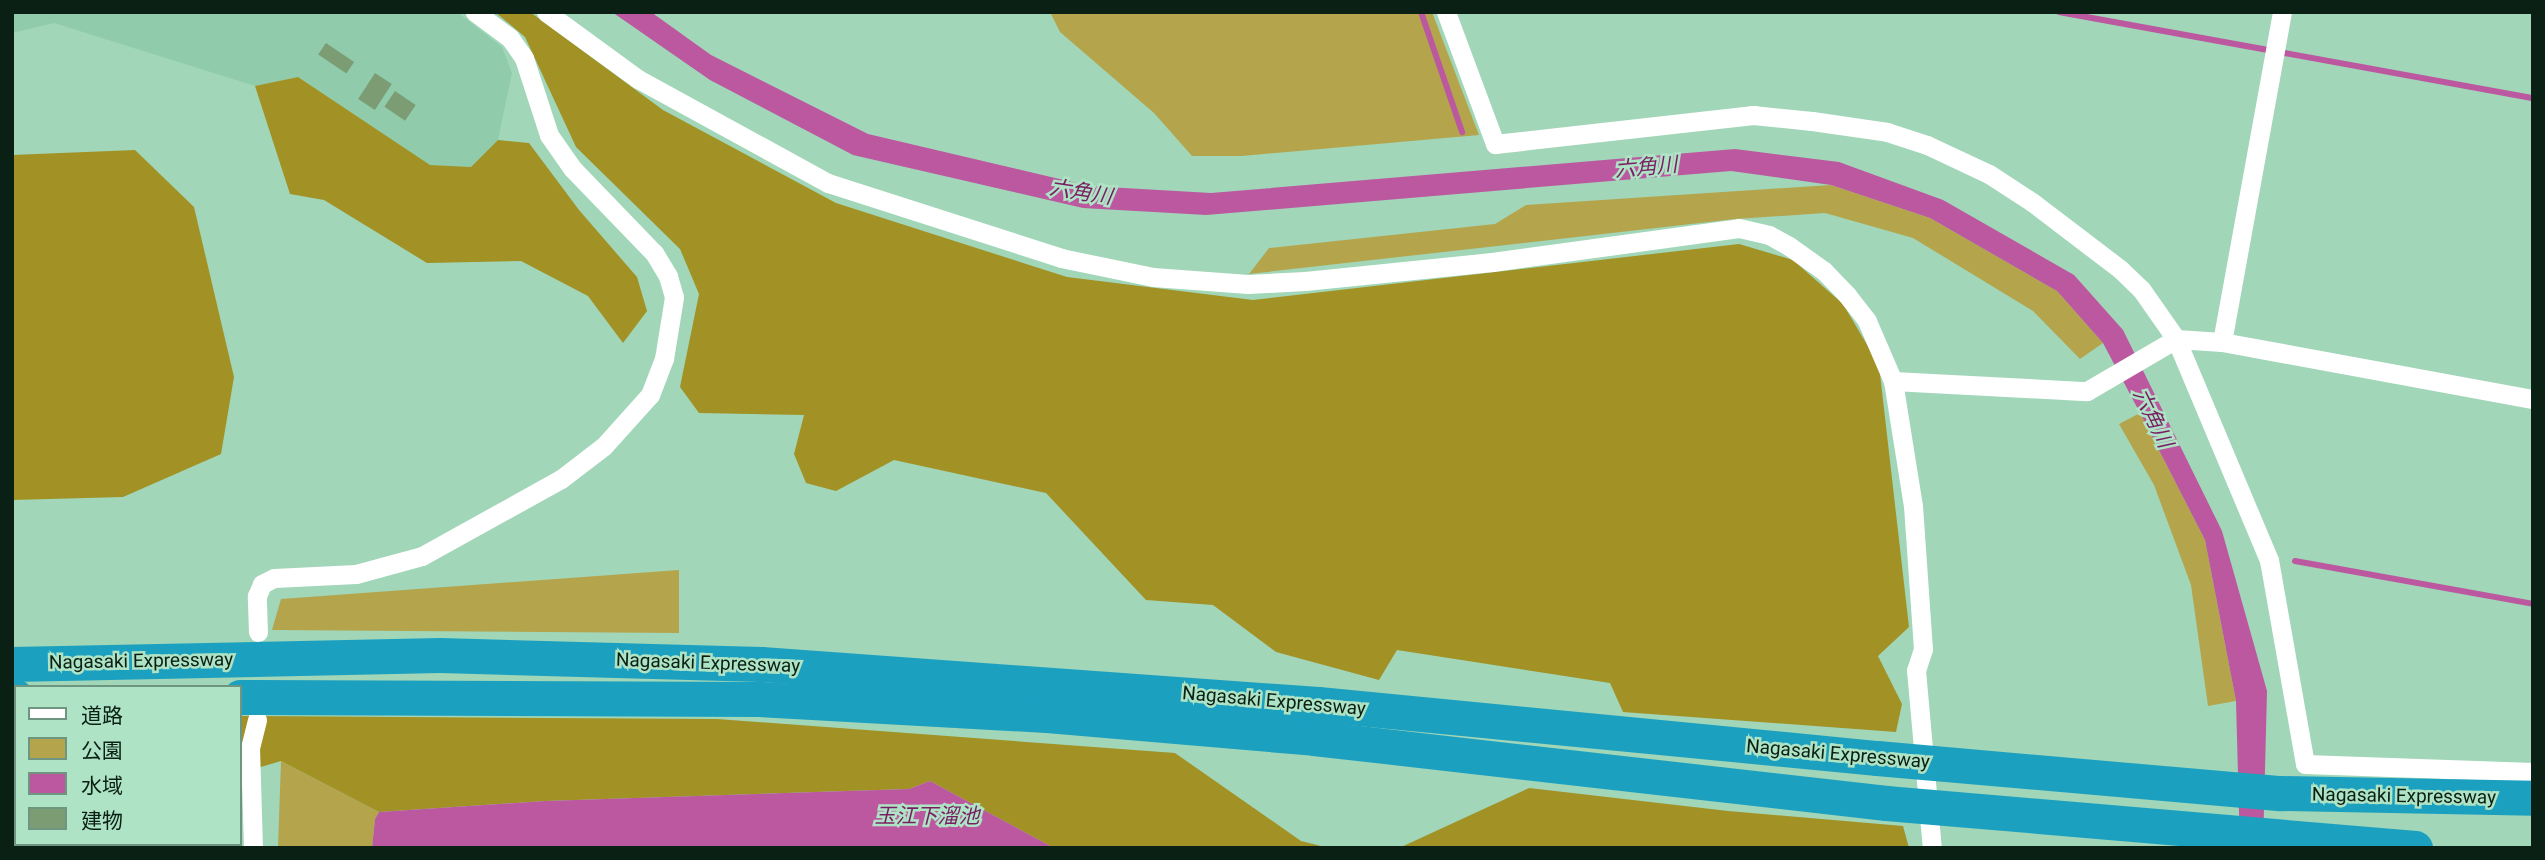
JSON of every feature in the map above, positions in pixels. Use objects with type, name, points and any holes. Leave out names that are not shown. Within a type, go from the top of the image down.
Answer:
[{"type":"highway","name":"Nagasaki Expressway","points":[[12,664],[440,655],[761,664],[1291,702],[2280,793],[2533,798]]},
{"type":"highway","name":"Nagasaki Expressway","points":[[248,708],[758,699],[1048,715],[1342,741],[1886,803],[2415,848]]},
{"type":"street","points":[[258,632],[257,596],[262,584],[274,578],[356,574],[422,556],[561,479],[604,446],[650,395],[664,359],[674,297],[668,276],[654,253],[572,168],[548,135],[524,58],[510,38],[475,12]]},
{"type":"street","points":[[546,12],[638,79],[828,183],[1061,258],[1153,277],[1248,284],[1305,281],[1492,262],[1739,228],[1769,234],[1824,271],[1847,295],[1867,321],[1893,380],[1913,506],[1923,649],[1916,670],[1932,848]]},
{"type":"street","points":[[1446,12],[1494,144],[1753,115],[1887,132],[1927,145],[1989,174],[2032,202],[2127,275],[2141,289],[2176,340],[2269,560],[2305,764],[2533,772]]},
{"type":"street","points":[[2222,342],[2282,12]]},
{"type":"street","points":[[1893,380],[2087,391],[2176,340],[2222,342],[2533,399]]},
{"type":"street","points":[[248,708],[245,748],[253,848]]},
{"type":"shaded area","points":[[12,12],[457,12],[502,47],[512,73],[498,140],[471,167],[429,165],[298,77],[255,86],[54,23],[12,33]]},
{"type":"shaded area","points":[[495,12],[530,12],[663,110],[836,203],[1067,277],[1253,300],[1739,244],[1793,260],[1843,304],[1879,365],[1909,627],[1878,656],[1902,704],[1896,732],[1623,712],[1610,683],[1397,650],[1379,680],[1276,652],[1213,605],[1146,600],[1046,493],[894,460],[836,491],[806,483],[794,454],[804,415],[699,413],[680,387],[699,294],[680,249],[576,147],[525,37]]},
{"type":"shaded area","points":[[298,77],[430,165],[471,167],[498,140],[529,143],[579,210],[637,277],[647,311],[623,343],[588,296],[521,261],[427,263],[324,200],[290,194],[255,86]]},
{"type":"shaded area","points":[[135,150],[194,207],[234,377],[221,454],[123,497],[12,500],[12,155]]},
{"type":"shaded area","points":[[242,716],[717,719],[1175,753],[1301,841],[1329,848],[1054,848],[930,781],[909,789],[545,801],[379,812],[281,761],[242,772]]},
{"type":"shaded area","points":[[1529,788],[1728,811],[1903,826],[1909,848],[1399,848]]},
{"type":"green space","points":[[1050,12],[1432,12],[1479,135],[1242,156],[1192,156],[1154,113],[1060,32]]},
{"type":"green space","points":[[1831,185],[1930,218],[2057,291],[2103,343],[2080,359],[2033,311],[1913,238],[1825,213],[1735,219],[1249,274],[1269,248],[1495,224],[1526,205]]},
{"type":"green space","points":[[2140,413],[2205,540],[2236,701],[2208,706],[2191,585],[2154,485],[2119,424]]},
{"type":"green space","points":[[679,570],[679,633],[272,630],[281,599]]},
{"type":"green space","points":[[281,761],[379,812],[375,819],[372,848],[278,848]]},
{"type":"green space","points":[[12,777],[14,846],[238,846],[238,848],[12,848]]},
{"type":"water","name":"六角川","points":[[612,12],[651,12],[711,55],[868,134],[1089,186],[1211,193],[1735,149],[1839,162],[1943,200],[2074,275],[2123,330],[2222,531],[2267,691],[2263,848],[2240,848],[2236,701],[2205,540],[2103,343],[2057,291],[1930,218],[1831,185],[1731,171],[1206,215],[1083,208],[853,155],[710,80]]},
{"type":"water","name":"玉江下溜池","points":[[930,781],[1054,848],[372,848],[375,819],[379,812],[545,801],[909,789]]},
{"type":"building","points":[[326,43],[354,62],[346,74],[318,55]]},
{"type":"building","points":[[375,73],[392,84],[375,110],[358,99]]},
{"type":"building","points":[[395,91],[416,105],[405,121],[384,107]]},
{"type":"waterway","points":[[1421,12],[1462,132]]},
{"type":"waterway","points":[[2059,12],[2533,98]]},
{"type":"waterway","points":[[2295,561],[2533,604]]}]
